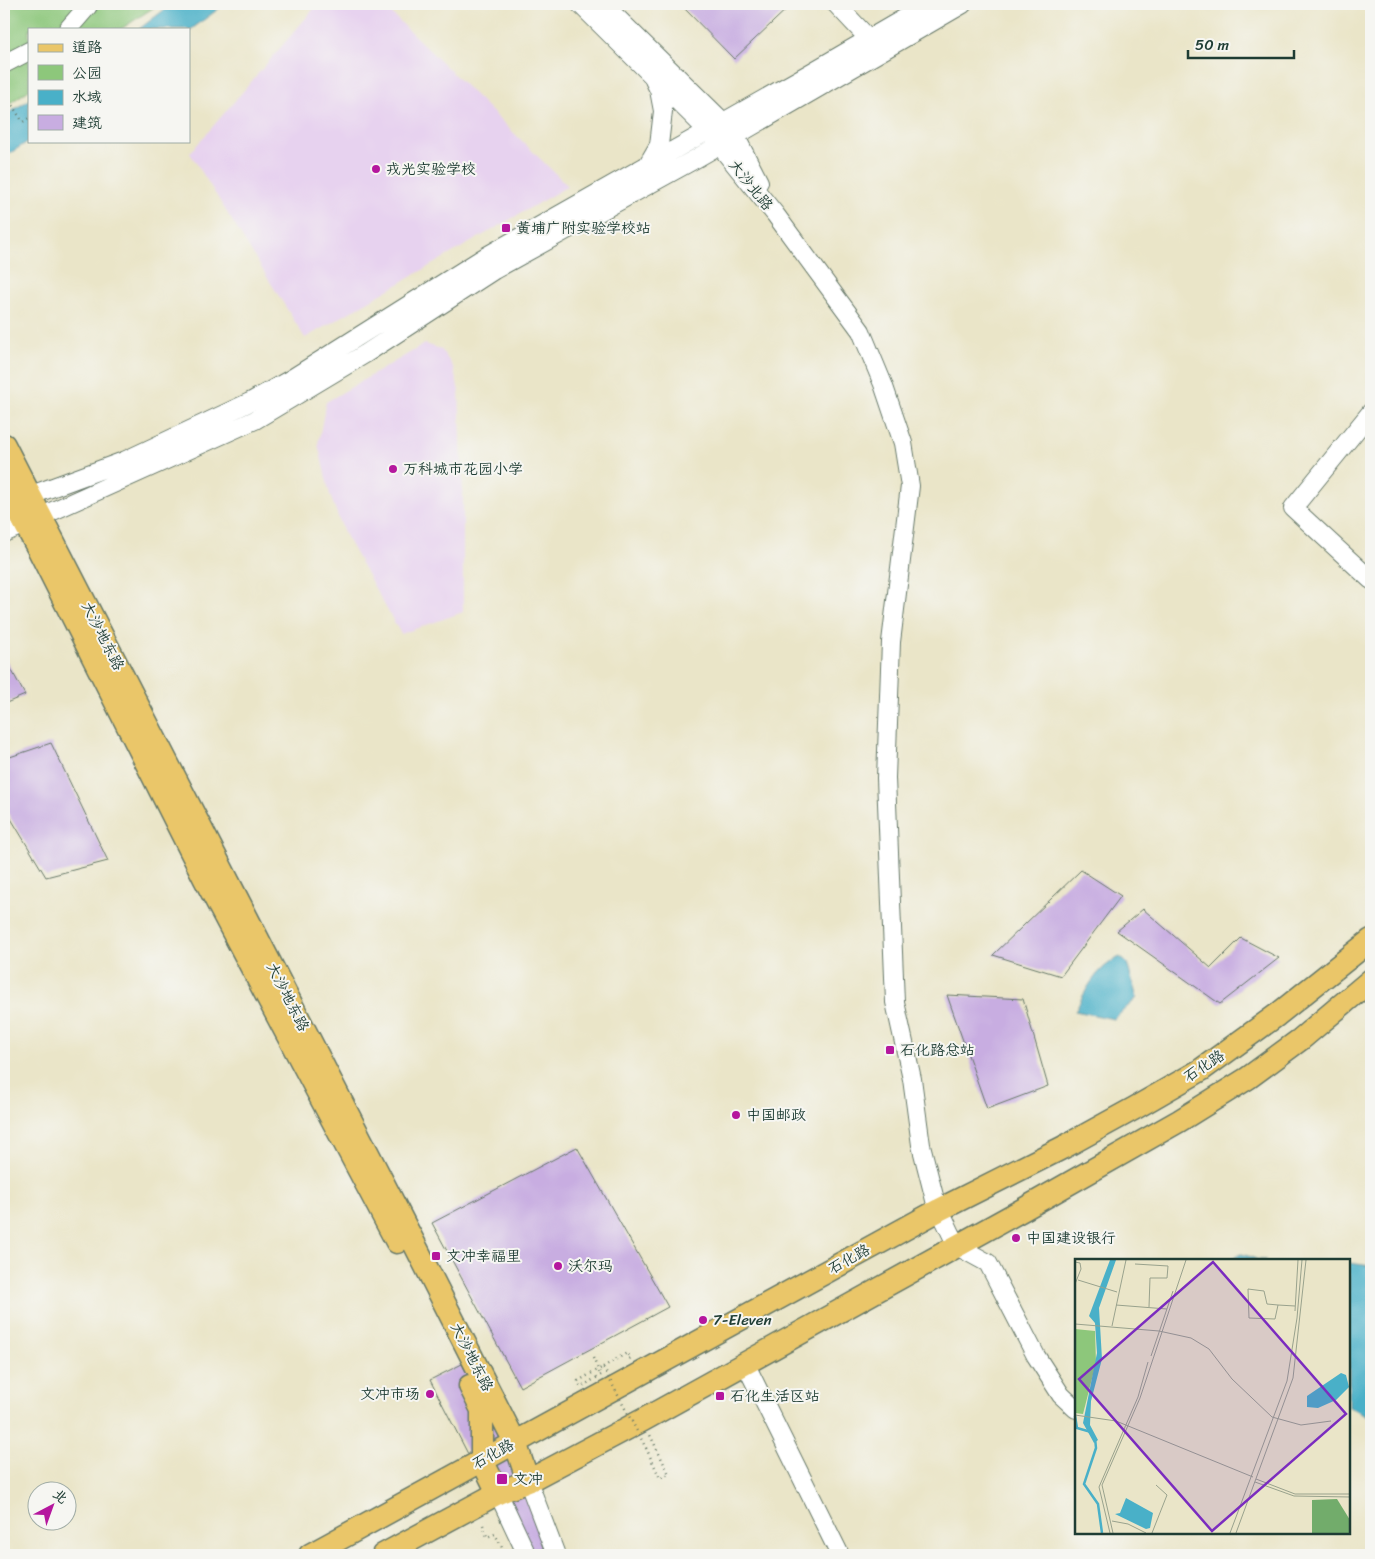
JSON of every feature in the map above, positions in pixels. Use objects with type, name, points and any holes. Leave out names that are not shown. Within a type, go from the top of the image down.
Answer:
[{"type":"main road","name":"大沙地东路","points":[[4,445],[13,497],[33,520],[378,1172],[515,1442],[528,1480]]},
{"type":"main road","name":"大沙地东路","points":[[33,520],[164,800],[417,1281],[482,1410],[482,1460],[498,1493]]},
{"type":"main road","name":"石化路","points":[[310,1555],[939,1210],[1064,1146],[1201,1070],[1277,1015],[1371,940]]},
{"type":"main road","points":[[383,1555],[498,1493],[528,1480],[643,1420],[1179,1121],[1248,1078],[1301,1039],[1371,980]]},
{"type":"street","points":[[69,28],[88,4]]},
{"type":"street","name":"大沙北路","points":[[580,4],[708,130],[775,214]]},
{"type":"street","name":"大沙北路","points":[[603,4],[735,135],[775,214]]},
{"type":"street","points":[[836,4],[873,46]]},
{"type":"street","points":[[4,533],[255,420],[373,349],[494,270],[719,145],[873,46],[929,4]]},
{"type":"street","points":[[13,497],[124,460],[250,402],[291,379],[483,258],[708,130],[873,46],[963,4]]},
{"type":"street","points":[[4,64],[28,52]]},
{"type":"street","points":[[647,165],[659,145],[663,111],[659,90],[650,73]]},
{"type":"street","points":[[775,214],[860,331],[883,384],[903,443],[910,486],[891,642],[887,768],[895,1002],[912,1080],[928,1176],[939,1210],[957,1246],[988,1263],[1036,1356],[1061,1395],[1075,1408]]},
{"type":"street","points":[[1371,412],[1293,508],[1371,580]]},
{"type":"street","points":[[745,1363],[840,1555]]},
{"type":"street","name":"大沙地东路","points":[[528,1480],[556,1555]]},
{"type":"street","name":"大沙地东路","points":[[498,1493],[527,1555]]},
{"type":"path","points":[[4,93],[23,122],[28,119]]},
{"type":"path","points":[[593,1358],[601,1375],[581,1387],[578,1381],[602,1367],[628,1353],[630,1358],[624,1362]]},
{"type":"path","points":[[602,1367],[660,1478],[669,1474],[649,1433]]},
{"type":"path","points":[[483,1526],[487,1537],[495,1534],[506,1555]]},
{"type":"shaded area","name":"戎光实验学校","points":[[318,4],[382,4],[568,186],[305,338],[190,153]]},
{"type":"shaded area","name":"万科城市花园小学","points":[[425,344],[441,349],[453,367],[459,391],[463,494],[463,612],[401,634],[345,535],[330,495],[318,444],[326,402]]},
{"type":"green space","points":[[4,4],[159,4],[123,28],[28,28],[28,91],[4,107]]},
{"type":"water","points":[[172,4],[225,4],[190,30],[190,28],[140,28]]},
{"type":"water","points":[[28,101],[28,142],[4,157],[4,116]]},
{"type":"water","points":[[1120,957],[1127,963],[1137,998],[1114,1019],[1075,1011],[1098,973]]},
{"type":"water","points":[[1242,1254],[1256,1259],[1230,1259]]},
{"type":"water","points":[[1350,1263],[1371,1266],[1371,1417],[1350,1407]]},
{"type":"building","points":[[680,4],[792,4],[734,59]]},
{"type":"building","points":[[4,656],[25,695],[4,704]]},
{"type":"building","points":[[51,743],[108,861],[46,877],[4,807],[4,759]]},
{"type":"building","points":[[1081,870],[1121,896],[1061,976],[993,955]]},
{"type":"building","points":[[1143,909],[1211,968],[1241,938],[1279,958],[1220,1004],[1117,931]]},
{"type":"building","points":[[947,995],[1023,999],[1048,1086],[987,1109]]},
{"type":"building","points":[[577,1147],[668,1307],[520,1387],[432,1223]]},
{"type":"building","name":"文冲","points":[[462,1364],[560,1555],[520,1555],[430,1380]]},
{"type":"place","name":"戎光实验学校","points":[[376,169]]},
{"type":"place","name":"黄埔广附实验学校站","points":[[506,228]]},
{"type":"place","name":"万科城市花园小学","points":[[393,469]]},
{"type":"place","name":"石化路总站","points":[[890,1050]]},
{"type":"place","name":"中国邮政","points":[[736,1115]]},
{"type":"place","name":"中国建设银行","points":[[1016,1238]]},
{"type":"place","name":"文冲幸福里","points":[[436,1256]]},
{"type":"place","name":"沃尔玛","points":[[558,1266]]},
{"type":"place","name":"7-Eleven","points":[[703,1320]]},
{"type":"place","name":"文冲市场","points":[[430,1394]]},
{"type":"place","name":"石化生活区站","points":[[720,1396]]},
{"type":"place","name":"文冲","points":[[502,1479]]}]
